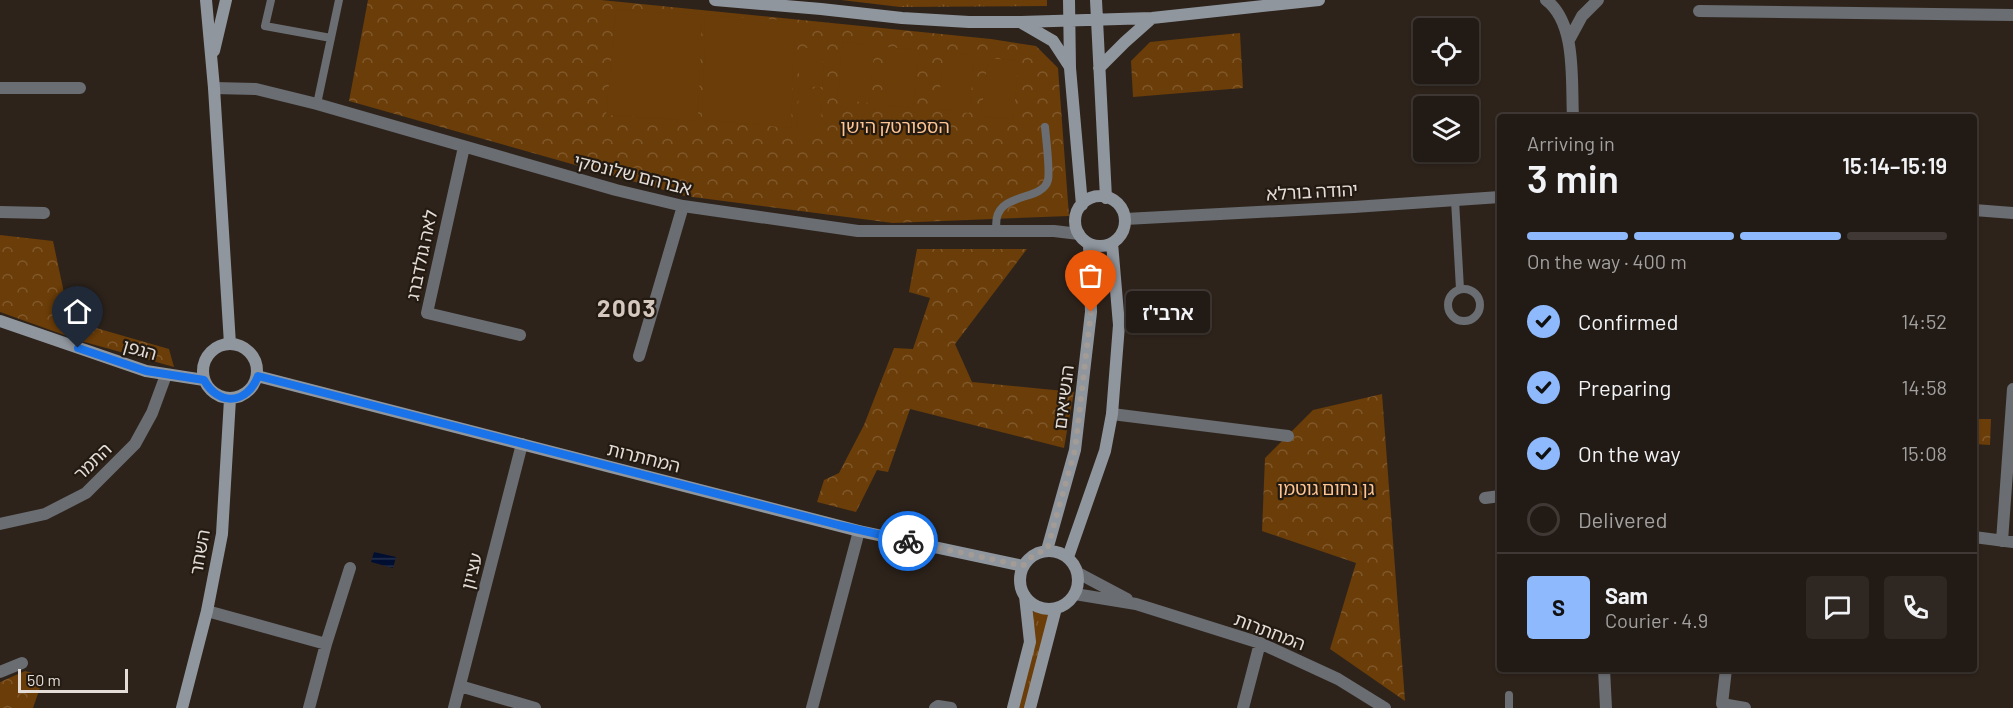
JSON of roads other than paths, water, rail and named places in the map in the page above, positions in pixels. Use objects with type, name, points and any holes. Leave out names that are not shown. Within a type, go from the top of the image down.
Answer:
[{"type":"street","points":[[206,0],[214,88],[230,344]]},
{"type":"street","points":[[212,61],[226,0]]},
{"type":"street","points":[[715,0],[969,22],[1152,18],[1319,0]]},
{"type":"street","points":[[1069,0],[1070,68],[1082,205]]},
{"type":"street","points":[[1096,0],[1106,198]]},
{"type":"street","points":[[1546,0],[1562,18],[1569,40],[1573,114]]},
{"type":"street","points":[[1569,40],[1582,16],[1598,0]]},
{"type":"street","points":[[1699,11],[2013,15]]},
{"type":"street","points":[[1099,68],[1152,18]]},
{"type":"street","points":[[1022,22],[1053,41],[1070,68]]},
{"type":"street","points":[[0,88],[80,88]]},
{"type":"street","name":"אברהם שלונסקי","points":[[214,88],[256,89],[317,104],[616,190],[683,206],[858,231],[997,232],[1077,229]]},
{"type":"street","name":"לאה גולדברג","points":[[464,147],[427,313],[520,335]]},
{"type":"street","points":[[1095,198],[1106,198],[1116,202],[1120,207],[1125,219],[1122,233],[1112,243],[1097,246],[1089,244],[1077,229],[1076,215],[1082,205],[1095,198]]},
{"type":"street","name":"יהודה בורלא","points":[[1125,219],[1497,198]]},
{"type":"street","points":[[639,356],[683,206]]},
{"type":"street","points":[[1977,210],[2013,213]]},
{"type":"street","points":[[0,212],[44,213]]},
{"type":"street","points":[[1068,557],[1105,451],[1112,414],[1119,325],[1112,243]]},
{"type":"street","name":"הנשיאים","points":[[1047,550],[1075,450],[1091,312],[1089,244]]},
{"type":"street","name":"הגפן","points":[[0,321],[166,375],[204,380]]},
{"type":"street","points":[[230,344],[248,350],[258,366],[258,376],[248,392],[230,399],[216,394],[209,388],[204,380],[203,368],[206,358],[212,351],[230,344]]},
{"type":"street","name":"התמר","points":[[0,524],[45,514],[86,493],[135,444],[152,413],[166,375]]},
{"type":"street","name":"המחתרות","points":[[258,376],[859,531],[1023,566]]},
{"type":"street","points":[[1977,537],[2007,542],[2013,389]]},
{"type":"street","name":"השחר","points":[[182,708],[207,611],[222,534],[230,399]]},
{"type":"street","points":[[1112,414],[1288,436]]},
{"type":"street","name":"עציון","points":[[454,708],[522,444]]},
{"type":"street","points":[[1485,498],[1497,496]]},
{"type":"street","points":[[813,708],[859,531]]},
{"type":"street","points":[[1013,708],[1030,642],[1025,597],[1021,587],[1020,576],[1023,566],[1029,558],[1047,550],[1068,557],[1074,564],[1079,582],[1075,594],[1067,603],[1056,608],[1044,609],[1025,597]]},
{"type":"street","points":[[309,708],[350,568]]},
{"type":"street","name":"המחתרות","points":[[1078,573],[1136,604]]},
{"type":"street","name":"המחתרות","points":[[1075,594],[1136,604],[1260,643],[1338,679],[1385,708]]},
{"type":"street","points":[[1030,708],[1056,608]]},
{"type":"street","points":[[207,611],[326,644]]},
{"type":"street","points":[[1243,708],[1260,643]]},
{"type":"street","points":[[0,672],[22,663]]},
{"type":"street","points":[[1604,672],[1606,708]]},
{"type":"street","points":[[1726,672],[1722,704],[1746,708]]},
{"type":"street","points":[[459,686],[535,708]]},
{"type":"street","points":[[935,708],[938,706],[951,708]]},
{"type":"lane","points":[[271,0],[265,26],[331,38]]},
{"type":"lane","points":[[317,104],[339,0]]},
{"type":"lane","points":[[997,232],[997,216],[1000,209],[1014,200],[1041,190],[1048,180],[1045,127]]},
{"type":"lane","points":[[1455,200],[1460,289]]},
{"type":"lane","points":[[1509,695],[1509,708]]},
{"type":"water","points":[[374,552],[396,557],[393,568],[371,562]]},
{"type":"place","name":"ארבי'ז","points":[[1091,312]]},
{"type":"district","name":"2003","points":[[627,307]]},
{"type":"park label","name":"הספורטק הישן","points":[[895,126]]},
{"type":"park label","name":"גן נחום גוטמן","points":[[1326,488]]}]
